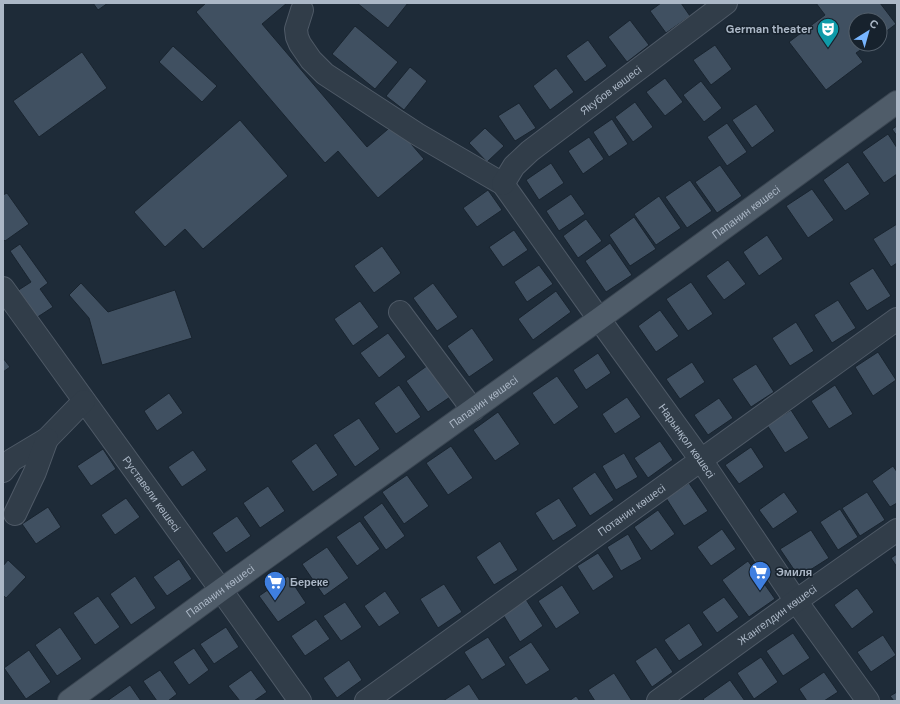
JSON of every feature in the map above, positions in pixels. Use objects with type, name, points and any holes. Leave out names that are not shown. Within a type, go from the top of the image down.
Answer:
[{"type":"main road","name":"Папанин көшесі","points":[[69,701],[897,102]]},
{"type":"street","name":"Якубов көшесі","points":[[503,184],[514,166],[530,151],[726,3]]},
{"type":"street","points":[[302,10],[296,29],[297,37],[311,60],[325,74],[417,134],[503,184]]},
{"type":"street","name":"Нарынқол көшесі","points":[[503,184],[701,460],[796,601],[868,701]]},
{"type":"street","name":"Руставели көшесі","points":[[3,288],[300,701]]},
{"type":"street","points":[[400,312],[473,410]]},
{"type":"street","name":"Потанин көшесі","points":[[366,701],[897,318]]},
{"type":"street","points":[[3,471],[12,460],[47,439],[84,401]]},
{"type":"street","points":[[15,514],[35,472],[47,439]]},
{"type":"street","name":"Жангелдин көшесі","points":[[658,701],[897,530]]},
{"type":"building","points":[[93,3],[108,3],[98,10]]},
{"type":"building","points":[[206,3],[287,3],[262,24],[367,147],[394,124],[424,159],[378,198],[338,151],[325,163],[196,12]]},
{"type":"building","points":[[357,3],[408,3],[388,28]]},
{"type":"building","points":[[661,3],[681,3],[690,16],[666,33],[650,11]]},
{"type":"building","name":"German theater","points":[[816,3],[880,3],[887,12],[848,12],[848,52],[857,52],[856,53],[863,62],[826,90],[789,42],[825,15]]},
{"type":"building","name":"German theater","points":[[888,14],[896,24],[888,30]]},
{"type":"building","points":[[630,20],[649,45],[627,62],[608,37]]},
{"type":"building","points":[[355,26],[398,62],[375,89],[332,54]]},
{"type":"building","points":[[588,40],[607,66],[585,82],[566,56]]},
{"type":"building","points":[[715,45],[732,69],[711,85],[693,60]]},
{"type":"building","points":[[173,46],[217,86],[202,102],[159,62]]},
{"type":"building","points":[[82,52],[107,88],[39,137],[13,101]]},
{"type":"building","points":[[410,67],[427,81],[404,110],[386,96]]},
{"type":"building","points":[[556,68],[574,92],[550,110],[533,86]]},
{"type":"building","points":[[665,78],[683,102],[665,116],[646,92]]},
{"type":"building","points":[[701,81],[722,108],[704,122],[683,95]]},
{"type":"building","points":[[635,102],[653,127],[633,142],[615,117]]},
{"type":"building","points":[[519,103],[536,128],[515,141],[498,116]]},
{"type":"building","points":[[756,104],[775,131],[752,148],[732,120]]},
{"type":"building","points":[[612,119],[628,144],[609,157],[593,132]]},
{"type":"building","points":[[240,120],[288,176],[203,249],[185,229],[165,247],[134,212]]},
{"type":"building","points":[[727,123],[747,152],[727,166],[707,137]]},
{"type":"building","points":[[897,126],[897,136],[892,129]]},
{"type":"building","points":[[485,128],[504,146],[487,162],[469,143]]},
{"type":"building","points":[[888,134],[897,148],[897,174],[884,183],[862,152]]},
{"type":"building","points":[[589,137],[604,159],[583,174],[568,151]]},
{"type":"building","points":[[848,162],[870,194],[845,211],[823,180]]},
{"type":"building","points":[[551,163],[564,183],[539,200],[526,180]]},
{"type":"building","points":[[720,165],[742,196],[717,213],[695,182]]},
{"type":"building","points":[[690,180],[712,211],[687,228],[665,197]]},
{"type":"building","points":[[812,189],[834,220],[808,238],[786,206]]},
{"type":"building","points":[[488,190],[502,210],[477,227],[463,208]]},
{"type":"building","points":[[7,193],[29,224],[5,241],[3,239],[3,195]]},
{"type":"building","points":[[571,194],[585,214],[559,231],[546,211]]},
{"type":"building","points":[[659,196],[681,228],[656,245],[634,214]]},
{"type":"building","points":[[634,217],[656,249],[630,266],[609,235]]},
{"type":"building","points":[[586,219],[602,241],[578,258],[563,236]]},
{"type":"building","points":[[897,224],[897,263],[891,267],[873,239]]},
{"type":"building","points":[[514,230],[528,250],[503,267],[489,247]]},
{"type":"building","points":[[767,235],[783,259],[759,276],[743,252]]},
{"type":"building","points":[[610,243],[632,275],[606,292],[585,261]]},
{"type":"building","points":[[20,244],[48,283],[40,289],[53,307],[36,318],[17,291],[31,282],[10,251]]},
{"type":"building","points":[[382,246],[401,273],[374,293],[354,266]]},
{"type":"building","points":[[728,260],[746,284],[724,300],[706,276]]},
{"type":"building","points":[[539,265],[553,284],[527,302],[514,282]]},
{"type":"building","points":[[873,268],[891,296],[867,311],[849,283]]},
{"type":"building","points":[[691,282],[713,314],[688,331],[666,299]]},
{"type":"building","points":[[81,283],[108,312],[175,290],[192,338],[102,365],[89,318],[69,295]]},
{"type":"building","points":[[433,283],[458,317],[437,331],[413,298]]},
{"type":"building","points":[[556,291],[571,312],[533,340],[518,319]]},
{"type":"building","points":[[838,300],[856,328],[832,343],[814,315]]},
{"type":"building","points":[[360,301],[379,327],[353,346],[334,319]]},
{"type":"building","points":[[660,310],[679,336],[656,352],[638,326]]},
{"type":"building","points":[[796,322],[814,351],[790,366],[772,338]]},
{"type":"building","points":[[472,328],[494,360],[469,377],[447,346]]},
{"type":"building","points":[[388,333],[406,357],[379,378],[360,353]]},
{"type":"building","points":[[878,352],[896,380],[873,396],[855,367]]},
{"type":"building","points":[[598,353],[611,373],[586,390],[573,370]]},
{"type":"building","points":[[3,358],[10,367],[3,372]]},
{"type":"building","points":[[692,362],[705,382],[680,399],[666,379]]},
{"type":"building","points":[[431,363],[453,395],[428,412],[406,381]]},
{"type":"building","points":[[756,364],[774,392],[751,407],[732,379]]},
{"type":"building","points":[[557,376],[579,407],[554,425],[532,393]]},
{"type":"building","points":[[399,385],[421,417],[396,434],[374,403]]},
{"type":"building","points":[[835,385],[853,414],[829,429],[811,401]]},
{"type":"building","points":[[169,393],[183,413],[157,431],[144,411]]},
{"type":"building","points":[[627,397],[641,417],[615,434],[602,414]]},
{"type":"building","points":[[719,398],[733,418],[708,435],[694,415]]},
{"type":"building","points":[[791,410],[809,438],[785,453],[767,425]]},
{"type":"building","points":[[498,412],[520,444],[495,461],[473,430]]},
{"type":"building","points":[[359,418],[380,449],[355,467],[333,435]]},
{"type":"building","points":[[660,441],[673,460],[648,478],[634,458]]},
{"type":"building","points":[[316,443],[338,475],[313,492],[291,461]]},
{"type":"building","points":[[451,446],[473,478],[448,495],[426,463]]},
{"type":"building","points":[[751,447],[764,467],[739,484],[725,465]]},
{"type":"building","points":[[103,449],[116,469],[91,486],[77,466]]},
{"type":"building","points":[[193,450],[207,470],[182,487],[168,467]]},
{"type":"building","points":[[624,453],[638,477],[616,490],[602,466]]},
{"type":"building","points":[[893,466],[897,472],[897,503],[890,507],[872,481]]},
{"type":"building","points":[[595,472],[614,500],[590,516],[572,488]]},
{"type":"building","points":[[407,475],[429,506],[404,524],[382,492]]},
{"type":"building","points":[[689,483],[708,511],[684,526],[666,498]]},
{"type":"building","points":[[268,486],[285,511],[260,528],[243,503]]},
{"type":"building","points":[[784,492],[798,512],[773,529],[759,510]]},
{"type":"building","points":[[867,492],[885,520],[860,536],[842,508]]},
{"type":"building","points":[[126,498],[140,517],[115,535],[101,515]]},
{"type":"building","points":[[559,498],[577,526],[553,541],[535,513]]},
{"type":"building","points":[[382,503],[405,536],[386,550],[363,517]]},
{"type":"building","points":[[48,507],[61,527],[36,544],[22,524]]},
{"type":"building","points":[[840,509],[858,537],[838,550],[820,522]]},
{"type":"building","points":[[658,510],[675,534],[651,551],[634,527]]},
{"type":"building","points":[[237,516],[251,536],[226,553],[212,533]]},
{"type":"building","points":[[360,521],[380,549],[357,566],[336,537]]},
{"type":"building","points":[[722,529],[736,549],[711,566],[697,547]]},
{"type":"building","points":[[811,530],[829,558],[799,577],[780,549]]},
{"type":"building","points":[[628,534],[642,559],[621,571],[607,547]]},
{"type":"building","points":[[500,541],[518,570],[494,585],[476,557]]},
{"type":"building","points":[[327,547],[349,578],[324,596],[302,564]]},
{"type":"building","points":[[598,553],[614,577],[593,591],[577,566]]},
{"type":"building","points":[[897,554],[897,567],[891,558]]},
{"type":"building","points":[[179,559],[192,579],[167,596],[153,577]]},
{"type":"building","points":[[8,560],[26,577],[6,598],[3,595],[3,566]]},
{"type":"building","points":[[748,561],[775,599],[749,617],[722,580]]},
{"type":"building","points":[[135,576],[156,608],[131,625],[110,594]]},
{"type":"building","points":[[288,576],[306,603],[278,622],[259,596]]},
{"type":"building","points":[[444,584],[462,612],[438,628],[420,599]]},
{"type":"building","points":[[562,585],[580,613],[556,629],[538,601]]},
{"type":"building","points":[[857,588],[874,612],[852,629],[834,605]]},
{"type":"building","points":[[385,591],[400,613],[379,627],[364,606]]},
{"type":"building","points":[[98,596],[120,627],[95,645],[73,613]]},
{"type":"building","points":[[724,597],[739,617],[717,633],[702,612]]},
{"type":"building","points":[[525,598],[543,626],[520,642],[502,613]]},
{"type":"building","points":[[345,602],[362,627],[341,641],[323,616]]},
{"type":"building","points":[[316,619],[330,639],[305,656],[291,636]]},
{"type":"building","points":[[689,623],[703,645],[679,661],[664,640]]},
{"type":"building","points":[[60,627],[82,659],[57,676],[35,645]]},
{"type":"building","points":[[226,627],[239,647],[214,664],[200,644]]},
{"type":"building","points":[[793,633],[810,658],[783,676],[766,651]]},
{"type":"building","points":[[883,635],[896,655],[871,672],[857,652]]},
{"type":"building","points":[[488,637],[506,665],[482,680],[464,652]]},
{"type":"building","points":[[531,642],[550,670],[526,685],[508,657]]},
{"type":"building","points":[[656,647],[673,672],[652,687],[635,661]]},
{"type":"building","points":[[194,648],[209,670],[189,685],[173,662]]},
{"type":"building","points":[[29,650],[51,682],[26,699],[4,668]]},
{"type":"building","points":[[761,657],[778,682],[754,699],[737,673]]},
{"type":"building","points":[[349,660],[362,680],[337,698],[323,678]]},
{"type":"building","points":[[160,670],[177,694],[168,701],[157,701],[143,681]]},
{"type":"building","points":[[251,670],[267,692],[254,701],[240,701],[228,686]]},
{"type":"building","points":[[824,672],[838,692],[824,701],[807,701],[799,689]]},
{"type":"building","points":[[614,673],[632,701],[595,701],[588,690]]},
{"type":"building","points":[[730,680],[745,701],[705,701],[703,699]]},
{"type":"building","points":[[469,684],[480,701],[443,701]]},
{"type":"building","points":[[130,685],[141,701],[107,701]]},
{"type":"building","points":[[897,692],[897,701],[894,701],[890,696]]},
{"type":"building","points":[[576,696],[580,701],[569,701]]},
{"type":"place","name":"German theater","points":[[828,48]]},
{"type":"place","name":"Эмиля","points":[[760,592]]},
{"type":"place","name":"Береке","points":[[275,602]]}]
